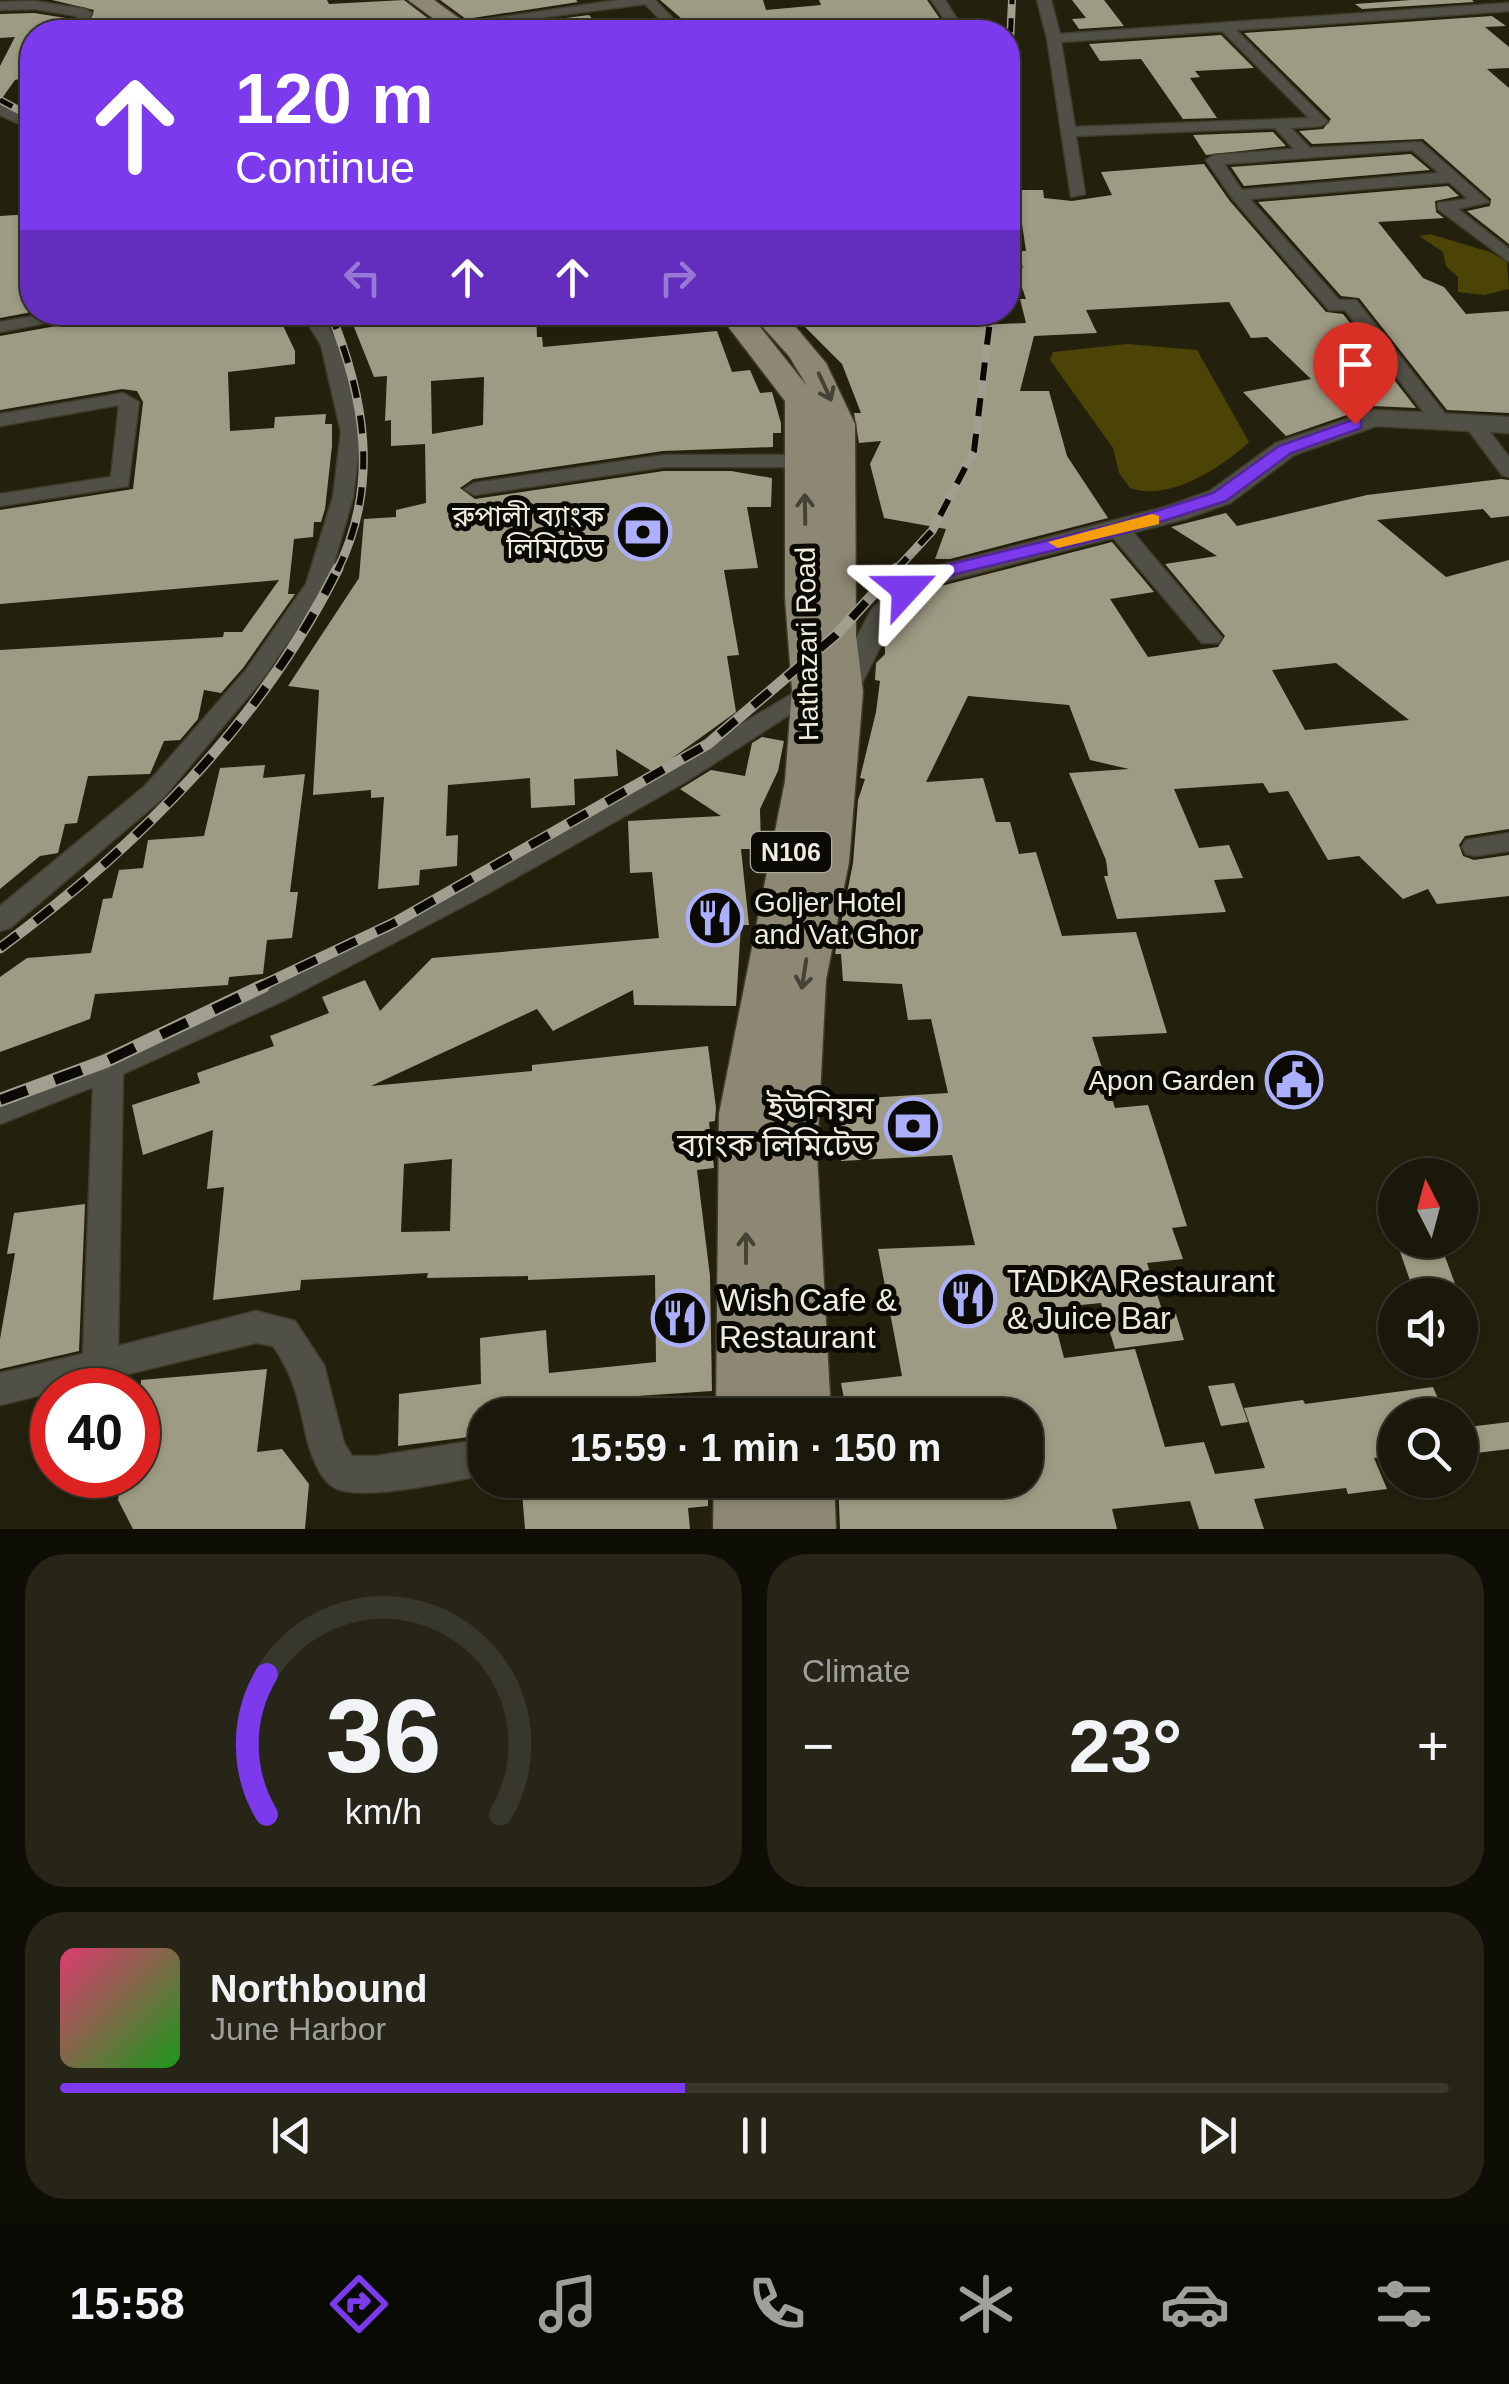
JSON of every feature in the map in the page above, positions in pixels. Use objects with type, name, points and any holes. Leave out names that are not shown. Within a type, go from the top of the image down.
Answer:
[{"type":"highway","points":[[404,0],[439,20]]},
{"type":"highway","points":[[418,0],[443,20]]},
{"type":"highway","name":"Hathazari Road","points":[[742,325],[801,400],[804,598],[828,691],[826,862],[802,980],[791,1153],[800,1398]]},
{"type":"highway","name":"Hathazari Road","points":[[746,1398],[746,1114],[836,635],[838,424],[828,391],[812,363],[776,325]]},
{"type":"highway","points":[[744,1529],[745,1498]]},
{"type":"highway","points":[[804,1498],[805,1529]]},
{"type":"street","points":[[509,20],[600,3],[648,0],[667,20]]},
{"type":"street","points":[[1044,0],[1054,38],[1077,194]]},
{"type":"street","points":[[0,6],[34,5],[85,13],[82,20]]},
{"type":"street","points":[[1054,38],[1509,7]]},
{"type":"street","points":[[1067,132],[1321,122],[1226,27]]},
{"type":"street","points":[[1279,124],[1306,153]]},
{"type":"street","points":[[1438,418],[1350,304],[1335,306],[1238,194],[1214,160],[1416,146],[1482,202],[1444,206],[1509,257]]},
{"type":"street","points":[[1238,194],[1452,178]]},
{"type":"street","points":[[1,919],[154,792],[254,675],[317,584],[343,497],[351,432],[330,345],[318,325]]},
{"type":"street","points":[[0,420],[123,399],[129,402],[120,482],[0,500]]},
{"type":"street","points":[[0,1111],[108,1070],[406,928],[828,691],[868,632],[906,589],[921,578],[1118,529],[1220,497],[1285,450],[1374,418],[1438,418],[1509,425]]},
{"type":"street","points":[[1473,423],[1509,471]]},
{"type":"street","points":[[474,489],[664,461],[804,461]]},
{"type":"street","points":[[1118,529],[1210,638]]},
{"type":"street","points":[[1475,846],[1509,842]]},
{"type":"street","points":[[100,1366],[108,1070]]},
{"type":"street","points":[[0,1389],[256,1327],[283,1332],[307,1365],[328,1450],[344,1473],[376,1474],[468,1460]]},
{"type":"shaded area","points":[[1430,234],[1490,252],[1507,262],[1509,289],[1484,295],[1458,292],[1458,277],[1446,266],[1443,252],[1419,236]]},
{"type":"shaded area","points":[[1127,344],[1197,350],[1249,442],[1194,480],[1161,490],[1130,488],[1119,473],[1113,448],[1050,360],[1053,352]]},
{"type":"building","points":[[52,0],[327,0],[329,4],[404,0],[430,20],[90,20],[94,10]]},
{"type":"building","points":[[440,0],[576,0],[578,2],[466,19]]},
{"type":"building","points":[[660,0],[763,0],[766,10],[821,5],[819,0],[927,0],[941,20],[683,20]]},
{"type":"building","points":[[1072,0],[1104,0],[1124,26],[1079,29],[1072,19],[1086,18]]},
{"type":"building","points":[[1411,0],[1474,2],[1362,9],[1355,4]]},
{"type":"building","points":[[34,13],[72,19],[20,20],[20,79],[0,101],[0,66],[15,37],[0,38],[0,14]]},
{"type":"building","points":[[589,15],[593,20],[550,20]]},
{"type":"building","points":[[1492,16],[1506,26],[1485,27],[1509,47],[1509,68],[1487,69],[1509,88],[1509,244],[1467,211],[1490,206],[1491,199],[1423,139],[1312,144],[1299,131],[1323,129],[1331,119],[1244,33]]},
{"type":"building","points":[[1221,35],[1254,68],[1195,71],[1200,77],[1190,78],[1217,118],[1183,119],[1141,59],[1100,61],[1089,44]]},
{"type":"building","points":[[1273,132],[1286,146],[1206,155],[1193,135]]},
{"type":"building","points":[[1411,154],[1430,170],[1244,186],[1231,167]]},
{"type":"building","points":[[1204,164],[1229,200],[1326,312],[1343,314],[1416,408],[1373,406],[1286,436],[1243,392],[1311,379],[1267,337],[1251,338],[1229,302],[1086,310],[1097,333],[1034,336],[1020,391],[1049,391],[1067,456],[1108,518],[950,559],[935,559],[946,529],[884,518],[870,464],[881,441],[859,443],[854,413],[861,413],[842,364],[803,325],[1026,323],[1020,299],[1026,299],[1020,282],[1020,251],[1026,251],[1020,190],[1043,190],[1044,198],[1072,201],[1112,195],[1101,172]]},
{"type":"building","points":[[1448,186],[1459,196],[1435,201],[1436,212],[1444,218],[1378,222],[1423,278],[1444,287],[1466,314],[1509,311],[1509,413],[1447,410],[1359,298],[1341,296],[1258,202]]},
{"type":"building","points":[[20,215],[20,314],[0,318],[0,216]]},
{"type":"building","points":[[62,325],[283,325],[295,351],[295,364],[228,372],[230,431],[274,428],[275,417],[326,414],[325,424],[332,424],[332,446],[321,522],[314,522],[313,537],[294,539],[288,594],[295,594],[243,668],[221,693],[204,690],[198,719],[180,740],[164,741],[150,774],[88,776],[77,823],[65,824],[58,853],[40,856],[0,889],[0,650],[223,637],[224,632],[242,632],[279,580],[0,604],[0,510],[133,489],[143,402],[137,391],[122,389],[0,410],[0,336]]},
{"type":"building","points":[[353,325],[537,325],[543,347],[717,331],[732,372],[750,370],[760,393],[772,392],[781,433],[773,433],[773,447],[663,451],[473,479],[460,488],[475,499],[664,471],[731,471],[772,478],[771,507],[747,507],[758,568],[724,570],[739,655],[727,656],[736,712],[653,772],[616,749],[618,776],[574,779],[575,805],[531,808],[530,778],[448,785],[446,836],[458,835],[457,866],[420,870],[419,885],[378,889],[384,797],[371,798],[371,790],[313,795],[319,690],[288,686],[359,578],[364,519],[396,517],[396,510],[426,503],[425,444],[391,446],[391,420],[385,421],[387,376],[374,377]],"holes":[[[484,377],[483,425],[432,434],[431,381]]]},
{"type":"building","points":[[1509,480],[1509,516],[1491,518],[1483,509],[1377,520],[1446,577],[1509,560],[1509,829],[1465,836],[1459,845],[1463,856],[1474,860],[1509,855],[1509,896],[1437,904],[1428,889],[1403,899],[1359,856],[1328,860],[1288,791],[1269,793],[1263,783],[1174,789],[1199,848],[1229,845],[1243,878],[1214,880],[1226,912],[1117,919],[1104,876],[1108,876],[1106,860],[1069,773],[1129,769],[1090,760],[1069,705],[968,696],[926,782],[983,778],[996,822],[1010,822],[1019,854],[1036,852],[1062,936],[1136,932],[1167,1033],[1092,1037],[1115,1108],[1148,1105],[1187,1226],[1172,1228],[1183,1259],[1147,1263],[1164,1316],[1176,1314],[1184,1340],[1115,1349],[1101,1303],[1051,1308],[1064,1358],[1135,1349],[1165,1447],[1204,1442],[1215,1474],[1265,1468],[1244,1408],[1433,1387],[1438,1398],[1378,1398],[1378,1458],[1374,1458],[1378,1490],[1348,1494],[1346,1488],[1254,1499],[1264,1529],[1199,1529],[1190,1501],[1112,1509],[1117,1529],[840,1529],[839,1498],[1043,1498],[1043,1398],[844,1398],[841,1383],[902,1376],[878,1249],[975,1245],[952,1155],[841,1161],[834,1100],[948,1093],[931,1019],[908,1020],[902,984],[843,981],[841,954],[835,954],[853,863],[858,800],[865,779],[860,778],[876,712],[880,681],[875,680],[876,663],[885,654],[885,645],[893,639],[900,619],[933,588],[1112,542],[1154,592],[1110,599],[1148,657],[1218,647],[1225,636],[1165,564],[1217,556],[1171,527],[1226,513],[1237,526],[1367,495]],"holes":[[[1336,663],[1409,720],[1305,730],[1272,670]]]},
{"type":"building","points":[[762,737],[784,741],[778,771],[760,809],[761,849],[741,849],[749,925],[741,925],[736,1006],[634,1005],[633,990],[553,1031],[537,1009],[371,1086],[532,1071],[532,1065],[708,1046],[716,1108],[715,1121],[709,1122],[714,1168],[697,1170],[710,1276],[712,1391],[608,1398],[468,1398],[468,1437],[398,1446],[399,1394],[481,1384],[480,1338],[546,1330],[549,1373],[656,1362],[655,1275],[528,1280],[528,1276],[427,1278],[428,1273],[301,1280],[300,1290],[213,1300],[224,1187],[207,1189],[213,1130],[143,1155],[132,1105],[200,1083],[197,1073],[274,1046],[270,1036],[329,1013],[322,997],[365,980],[380,1011],[432,958],[659,938],[652,872],[630,873],[628,821],[721,816],[680,789],[711,770],[745,776],[752,743]],"holes":[[[452,1159],[450,1231],[401,1232],[404,1164]]]},
{"type":"building","points":[[265,765],[263,778],[305,774],[290,892],[298,892],[292,938],[267,940],[263,974],[229,977],[228,985],[95,994],[90,1019],[0,1052],[0,977],[27,958],[91,953],[103,899],[112,898],[119,870],[143,868],[148,840],[204,836],[220,768]]},
{"type":"building","points":[[85,1204],[79,1351],[0,1369],[0,1339],[15,1253],[7,1254],[14,1213]]},
{"type":"building","points":[[1402,1258],[1446,1258],[1453,1278],[1409,1278]]},
{"type":"building","points":[[267,1369],[257,1452],[282,1449],[309,1484],[305,1529],[133,1529],[118,1498],[160,1498],[160,1378]]},
{"type":"building","points":[[1234,1383],[1248,1422],[1221,1426],[1208,1386]]},
{"type":"building","points":[[1509,1422],[1509,1449],[1478,1453],[1478,1426]]},
{"type":"building","points":[[522,1498],[708,1498],[708,1506],[688,1508],[690,1529],[525,1529]]},
{"type":"railway","points":[[1011,20],[1012,0]]},
{"type":"railway","points":[[0,100],[20,111]]},
{"type":"railway","points":[[335,325],[352,377],[363,442],[359,506],[337,571]]},
{"type":"railway","points":[[895,571],[932,531],[974,451],[989,325]]},
{"type":"railway","points":[[0,948],[100,867],[192,778],[272,678],[338,568]]},
{"type":"railway","points":[[257,988],[394,923],[708,744],[836,635],[897,568]]},
{"type":"railway","points":[[0,1100],[106,1061],[263,986]]},
{"type":"slow traffic","points":[[1058,542],[1152,520]]},
{"type":"place","name":"রুপালী ব্যাংক লিমিটেড","points":[[643,532]]},
{"type":"place","name":"Goljer Hotel and Vat Ghor","points":[[715,918]]},
{"type":"place","name":"Apon Garden","points":[[1294,1080]]},
{"type":"place","name":"ইউনিয়ন ব্যাংক লিমিটেড","points":[[913,1126]]},
{"type":"place","name":"TADKA Restaurant & Juice Bar","points":[[968,1299]]},
{"type":"place","name":"Wish Cafe & Restaurant","points":[[680,1318]]},
{"type":"route","points":[[906,589],[921,578],[1118,529],[1220,497],[1285,450],[1355,424]]}]
